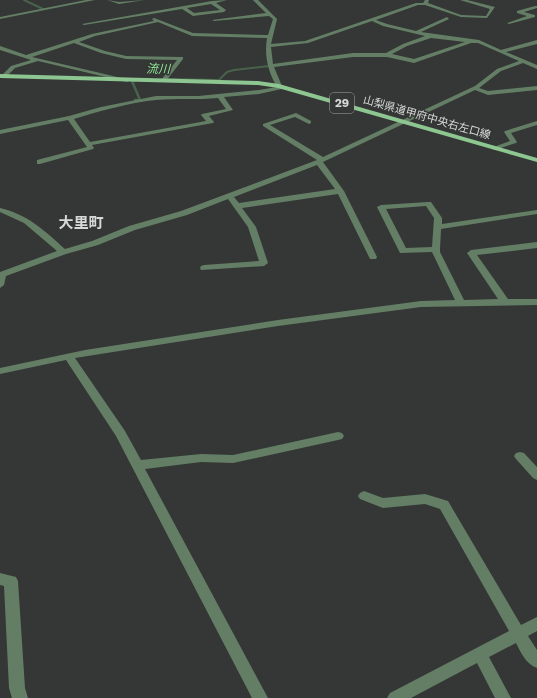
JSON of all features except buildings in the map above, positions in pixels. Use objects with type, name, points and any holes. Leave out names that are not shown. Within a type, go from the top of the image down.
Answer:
[{"type":"main road","name":"山梨県道甲府中央右左口線","points":[[2,76],[129,80],[165,79],[258,83],[282,86],[537,160]]},
{"type":"street","points":[[0,18],[93,0]]},
{"type":"street","points":[[110,0],[119,3],[143,0]]},
{"type":"street","points":[[84,24],[225,0]]},
{"type":"street","points":[[255,0],[270,14],[275,22],[270,37],[269,46],[274,79],[282,86]]},
{"type":"street","points":[[269,46],[306,42],[426,2],[461,16],[487,17],[493,8],[462,0]]},
{"type":"street","points":[[477,4],[486,0]]},
{"type":"street","points":[[183,7],[193,15],[224,11],[212,2]]},
{"type":"street","points":[[534,16],[519,12],[537,7]]},
{"type":"street","points":[[152,17],[189,12]]},
{"type":"street","points":[[146,13],[158,21],[192,34],[270,37]]},
{"type":"street","points":[[214,20],[270,14]]},
{"type":"street","points":[[509,23],[534,16]]},
{"type":"street","points":[[416,32],[448,18]]},
{"type":"street","points":[[373,20],[431,36],[473,41],[502,51],[537,67]]},
{"type":"street","points":[[26,57],[73,41],[106,32],[158,21]]},
{"type":"street","points":[[387,55],[405,45],[431,36]]},
{"type":"street","points":[[73,41],[99,51],[123,57],[181,58],[165,79]]},
{"type":"street","points":[[272,66],[353,55],[387,55],[414,61],[473,41]]},
{"type":"street","points":[[502,51],[537,42]]},
{"type":"street","points":[[0,48],[36,60],[129,80]]},
{"type":"street","points":[[2,76],[13,67],[36,60]]},
{"type":"street","points":[[0,285],[1,275],[63,252],[95,243],[132,228],[184,213],[230,197],[321,161],[474,88],[499,70],[524,61]]},
{"type":"street","points":[[0,132],[70,118],[101,109],[156,98],[198,98],[220,96],[259,92],[282,86]]},
{"type":"street","points":[[474,88],[488,93],[537,88]]},
{"type":"street","points":[[88,144],[211,122],[204,115],[230,110],[220,96]]},
{"type":"street","points":[[309,122],[296,115],[265,125],[321,161],[340,191],[373,257]]},
{"type":"street","points":[[40,162],[91,148],[70,118]]},
{"type":"street","points":[[494,148],[514,142],[507,132],[537,123]]},
{"type":"street","points":[[237,206],[340,191]]},
{"type":"street","points":[[204,268],[264,263],[252,227],[230,197]]},
{"type":"street","points":[[436,249],[403,251],[382,207],[428,204],[438,218],[436,252],[461,302]]},
{"type":"street","points":[[0,210],[14,213],[24,218],[63,252]]},
{"type":"street","points":[[437,227],[537,212]]},
{"type":"street","points":[[505,302],[471,254],[537,244]]},
{"type":"street","points":[[0,371],[68,356],[278,323],[421,304],[461,302],[537,302]]},
{"type":"street","points":[[68,356],[121,434],[260,698]]},
{"type":"street","points":[[137,465],[201,458],[232,459],[338,436]]},
{"type":"street","points":[[520,456],[537,475]]},
{"type":"street","points":[[364,496],[383,503],[425,499],[444,505],[527,650],[537,661]]},
{"type":"street","points":[[0,579],[11,581],[17,688],[20,698]]},
{"type":"street","points":[[395,698],[537,624]]},
{"type":"street","points":[[480,654],[503,698]]},
{"type":"waterway","points":[[24,0],[43,9]]},
{"type":"waterway","name":"流川","points":[[169,79],[219,80],[227,72],[269,66],[269,63]]},
{"type":"waterway","name":"流川","points":[[135,100],[140,100],[132,81],[136,80]]},
{"type":"district","name":"大里町","points":[[81,223]]}]
